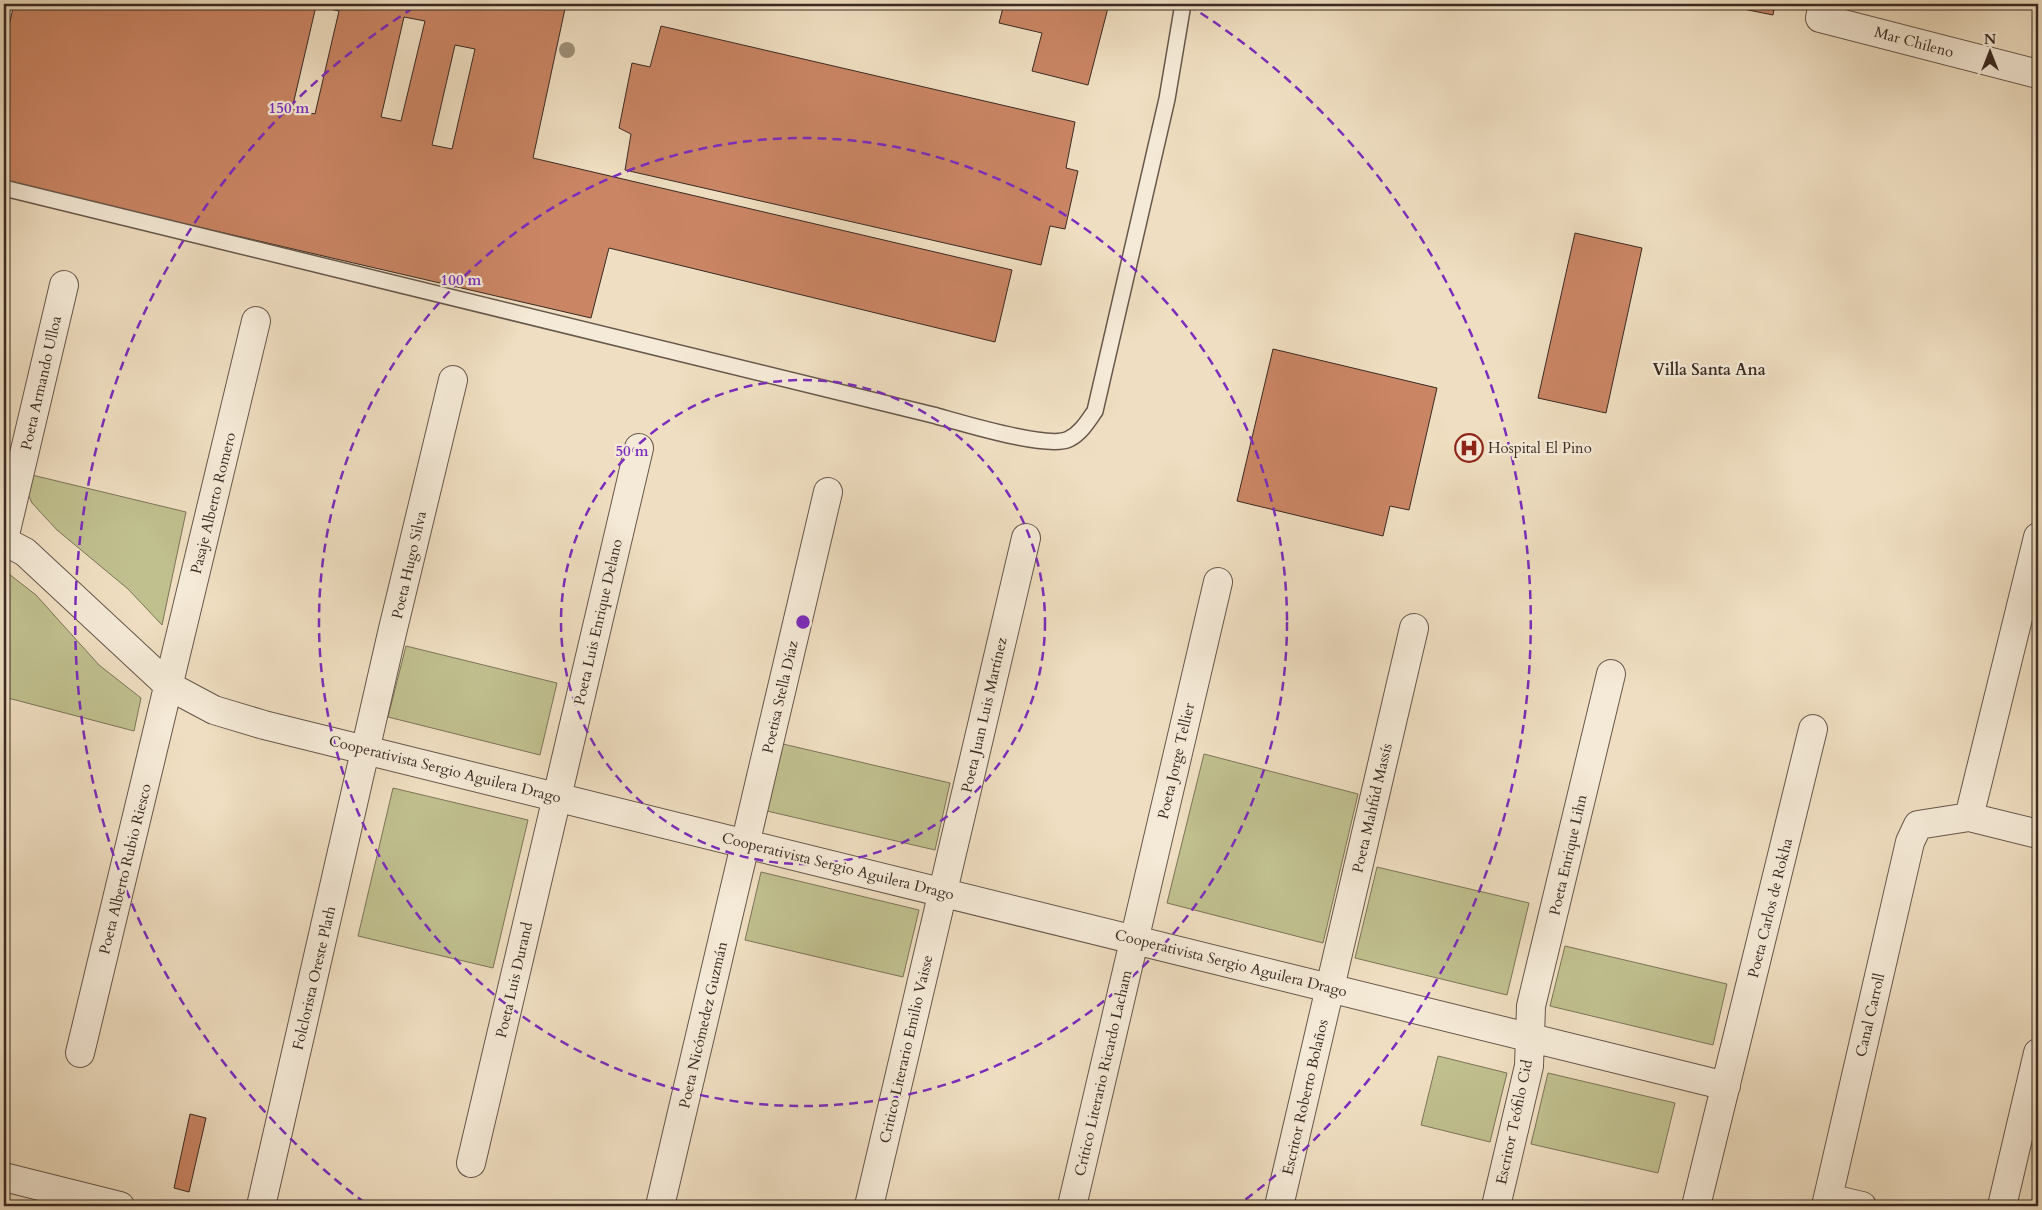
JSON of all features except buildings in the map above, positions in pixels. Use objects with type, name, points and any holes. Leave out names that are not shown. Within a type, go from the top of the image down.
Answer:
[{"type":"street","name":"Mar Chileno","points":[[1821,11],[2038,74]]},
{"type":"street","name":"Poeta Armando Ulloa","points":[[4,540],[64,285]]},
{"type":"street","name":"Pasaje Alberto Romero","points":[[169,686],[256,321]]},
{"type":"street","name":"Poeta Hugo Silva","points":[[366,750],[452,380]]},
{"type":"street","name":"Poeta Luis Enrique Delano","points":[[556,797],[639,448]]},
{"type":"street","name":"Poetisa Stella Díaz","points":[[744,843],[828,492]]},
{"type":"street","name":"Poeta Juan Luis Martínez","points":[[943,892],[1026,538]]},
{"type":"street","name":"Cooperativista Sergio Aguilera Drago","points":[[4,540],[25,552],[169,686],[214,710],[264,725],[1726,1086]]},
{"type":"street","points":[[2037,549],[1969,817],[2038,834]]},
{"type":"street","name":"Poeta Jorge Tellier","points":[[1133,939],[1218,582]]},
{"type":"street","name":"Poeta Mahfúd Massís","points":[[1330,988],[1414,628]]},
{"type":"street","name":"Poeta Enrique Lihn","points":[[1530,1038],[1531,1006],[1611,674]]},
{"type":"street","name":"Poeta Alberto Rubio Riesco","points":[[80,1053],[169,686]]},
{"type":"street","name":"Poeta Carlos de Rokha","points":[[1696,1206],[1813,729]]},
{"type":"street","name":"Folclorista Oreste Plath","points":[[262,1206],[366,750]]},
{"type":"street","name":"Poeta Luis Durand","points":[[470,1163],[556,797]]},
{"type":"street","name":"Canal Carroll","points":[[1827,1202],[1910,842],[1918,825],[1969,817]]},
{"type":"street","name":"Poeta Nicómedez Guzmán","points":[[660,1206],[744,843]]},
{"type":"street","name":"Critico Literario Emilio Vaisse","points":[[869,1206],[943,892]]},
{"type":"street","name":"Crítico Literario Ricardo Lacham","points":[[1072,1206],[1133,939]]},
{"type":"street","name":"Escritor Roberto Bolaños","points":[[1279,1206],[1330,988]]},
{"type":"street","name":"Escritor Teófilo Cid","points":[[1496,1206],[1529,1066],[1530,1038]]},
{"type":"street","points":[[2002,1206],[2038,1053]]},
{"type":"street","points":[[4,1177],[120,1206]]},
{"type":"street","points":[[1827,1202],[1862,1206]]},
{"type":"lane","points":[[4,188],[933,415],[1008,435],[1042,441],[1067,441],[1079,433],[1095,411],[1167,99],[1183,4]]},
{"type":"shaded area","points":[[32,475],[186,512],[162,625],[128,589],[57,530],[32,503],[28,494]]},
{"type":"shaded area","points":[[9,574],[36,595],[99,665],[141,698],[134,731],[4,697],[4,602]]},
{"type":"shaded area","points":[[406,646],[557,683],[540,755],[388,717]]},
{"type":"shaded area","points":[[783,744],[950,783],[935,850],[767,811]]},
{"type":"shaded area","points":[[1204,754],[1358,794],[1323,943],[1167,903]]},
{"type":"shaded area","points":[[393,788],[528,820],[493,968],[358,936]]},
{"type":"shaded area","points":[[1377,867],[1529,903],[1507,995],[1355,958]]},
{"type":"shaded area","points":[[761,872],[919,910],[903,977],[745,940]]},
{"type":"shaded area","points":[[1565,946],[1727,984],[1713,1045],[1550,1006]]},
{"type":"shaded area","points":[[1438,1056],[1507,1073],[1490,1142],[1421,1125]]},
{"type":"shaded area","points":[[1548,1073],[1675,1103],[1658,1173],[1531,1144]]},
{"type":"place","name":"Hospital El Pino","points":[[1469,448]]},
{"type":"district","name":"Villa Santa Ana","points":[[1709,369]]}]
